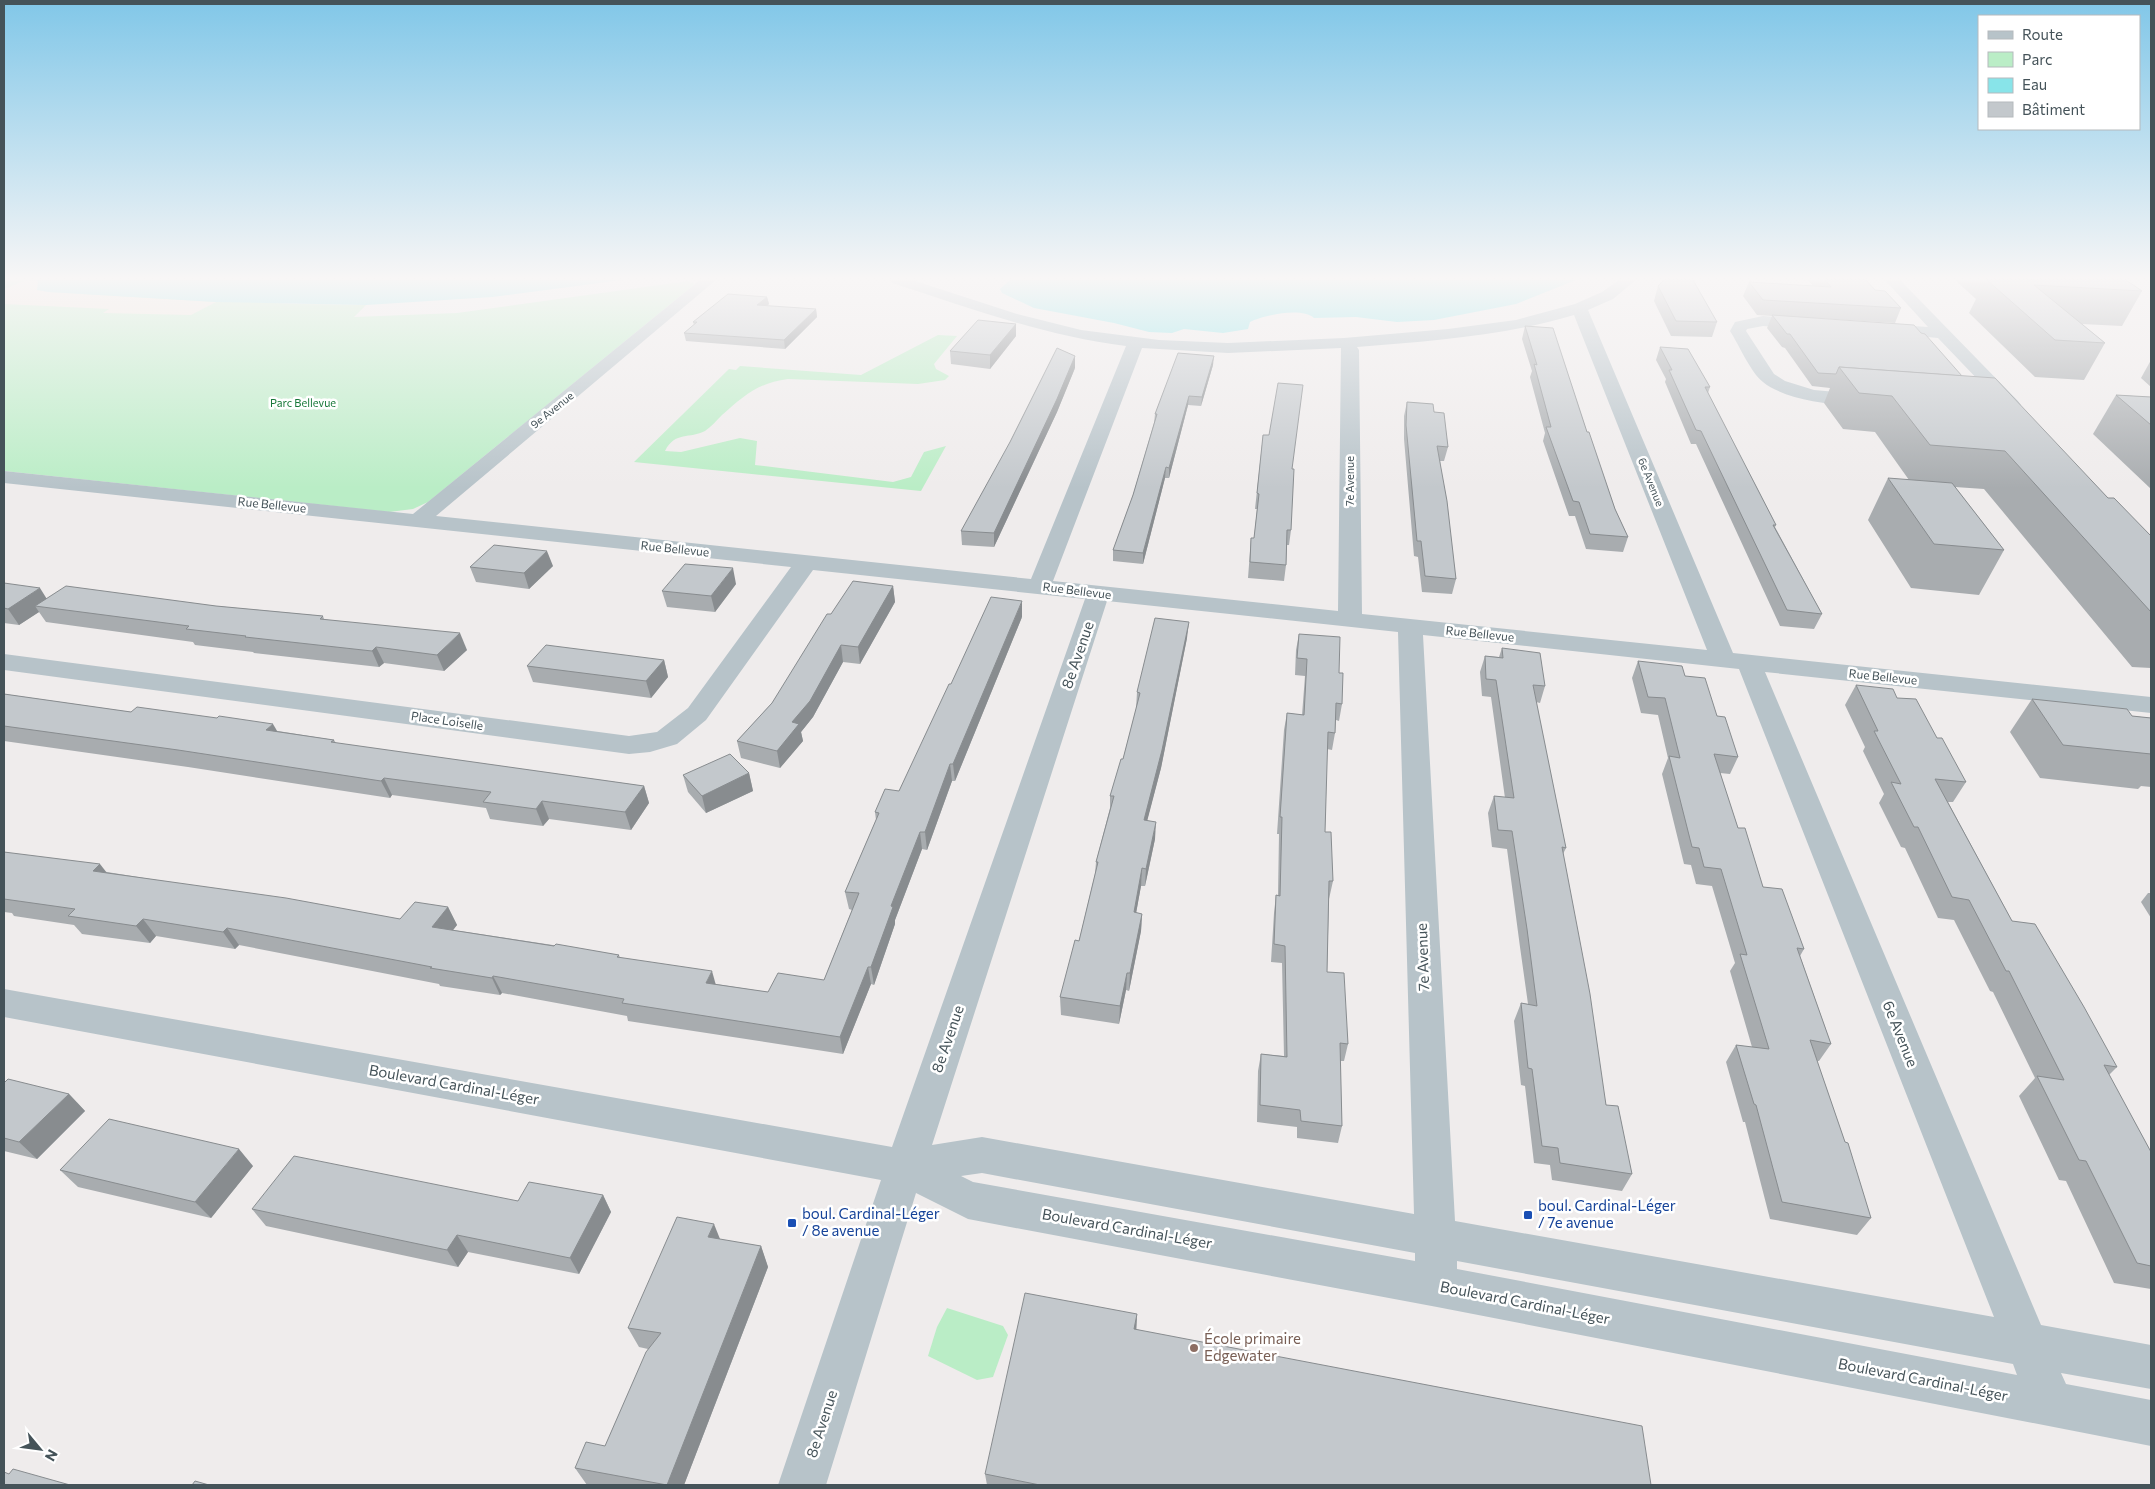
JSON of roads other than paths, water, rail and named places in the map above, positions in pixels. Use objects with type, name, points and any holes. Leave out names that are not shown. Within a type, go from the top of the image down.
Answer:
[{"type":"street","name":"9e Avenue","points":[[418,521],[624,349]]},
{"type":"street","points":[[1038,587],[1132,349]]},
{"type":"street","name":"7e Avenue","points":[[1350,620],[1351,349]]},
{"type":"street","name":"6e Avenue","points":[[1598,349],[1736,661],[2052,1404]]},
{"type":"street","points":[[1750,349],[1768,378],[1785,388],[1808,394],[1882,400]]},
{"type":"street","points":[[1959,349],[2022,415],[1988,408]]},
{"type":"street","name":"Rue Bellevue","points":[[4,477],[2151,706]]},
{"type":"street","name":"Place Loiselle","points":[[4,662],[629,745],[650,743],[667,738],[697,714],[806,563]]},
{"type":"street","name":"8e Avenue","points":[[802,1485],[905,1167],[1098,594]]},
{"type":"street","name":"7e Avenue","points":[[1410,627],[1437,1286]]},
{"type":"street","name":"Boulevard Cardinal-Léger","points":[[4,1003],[905,1167],[968,1200],[1437,1286],[2151,1423]]},
{"type":"street","name":"Boulevard Cardinal-Léger","points":[[905,1167],[982,1156],[2151,1367]]},
{"type":"place","name":"boul. Cardinal-Léger / 7e avenue","points":[[1528,1215]]},
{"type":"place","name":"boul. Cardinal-Léger / 8e avenue","points":[[792,1223]]},
{"type":"place","name":"École primaire Edgewater","points":[[1194,1348]]},
{"type":"park label","name":"Parc Bellevue","points":[[303,403]]}]
